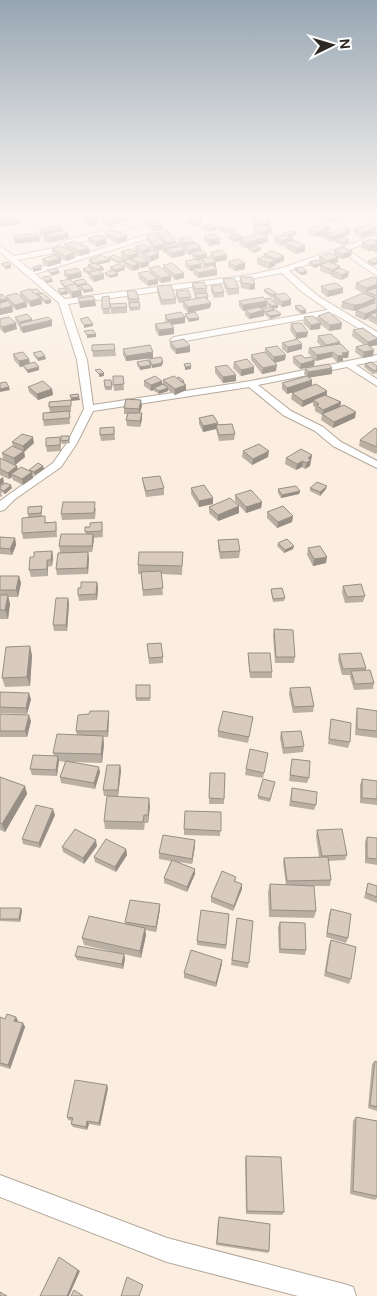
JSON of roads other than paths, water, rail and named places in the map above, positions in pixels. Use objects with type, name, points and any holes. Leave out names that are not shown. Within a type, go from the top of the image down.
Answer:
[{"type":"street","points":[[0,507],[10,497],[57,465],[72,443],[90,409],[82,360],[63,302],[34,276]]},
{"type":"street","points":[[63,302],[247,276]]},
{"type":"street","points":[[289,276],[335,310],[377,336]]},
{"type":"street","points":[[174,340],[318,315],[335,310]]},
{"type":"street","points":[[90,409],[251,384],[377,358]]},
{"type":"street","points":[[350,365],[377,383]]},
{"type":"street","points":[[251,384],[288,413],[319,429],[337,444],[377,465]]},
{"type":"street","points":[[0,1186],[167,1250],[344,1296]]}]
